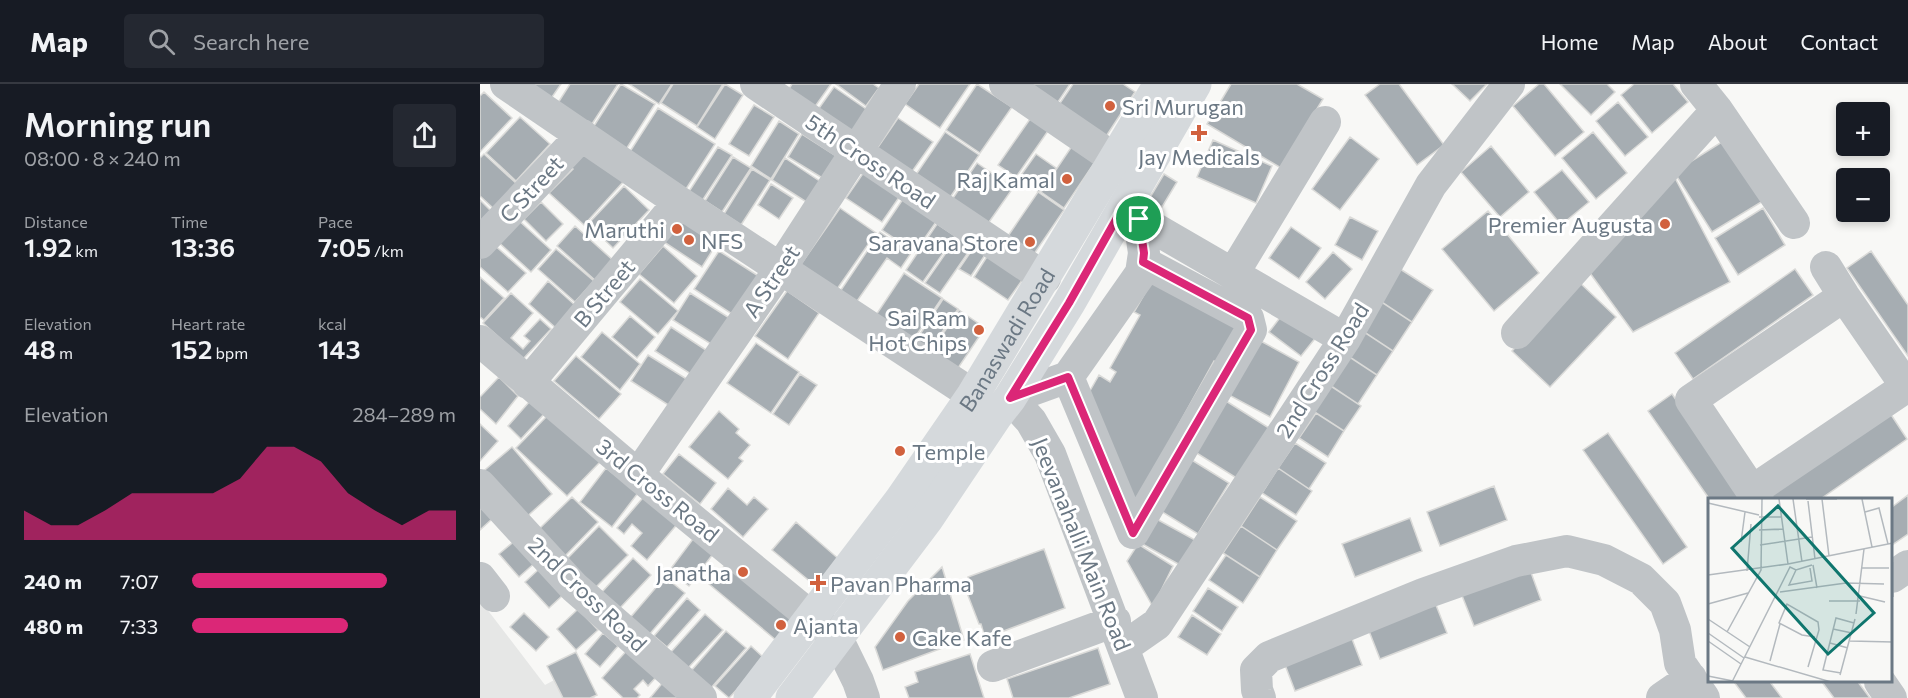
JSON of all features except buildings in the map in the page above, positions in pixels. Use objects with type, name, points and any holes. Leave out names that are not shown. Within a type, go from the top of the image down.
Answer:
[{"type":"main road","name":"Banaswadi Road","points":[[750,698],[900,501],[973,395],[1160,84]]},
{"type":"main road","name":"Banaswadi Road","points":[[792,698],[927,519],[1010,398],[1069,303],[1130,214],[1195,84]]},
{"type":"street","points":[[506,84],[679,202],[973,395]]},
{"type":"street","name":"5th Cross Road","points":[[756,84],[1045,278]]},
{"type":"street","name":"A Street","points":[[638,475],[780,269],[900,84]]},
{"type":"street","points":[[1005,84],[1116,160]]},
{"type":"street","name":"2nd Cross Road","points":[[993,666],[1156,624],[1345,339],[1431,185],[1509,84]]},
{"type":"street","points":[[1696,84],[1717,110],[1794,223]]},
{"type":"street","points":[[1517,333],[1717,110]]},
{"type":"street","points":[[1233,274],[1325,122]]},
{"type":"street","name":"C Street","points":[[480,243],[582,135]]},
{"type":"street","name":"B Street","points":[[528,383],[679,202]]},
{"type":"street","points":[[1010,398],[1068,377],[1141,273],[1144,253],[1130,214]]},
{"type":"street","points":[[1130,214],[1345,339]]},
{"type":"street","points":[[1068,377],[1133,533],[1251,330],[1248,318],[1143,262]]},
{"type":"street","points":[[1826,267],[1907,388],[1755,496],[1691,400],[1844,296]]},
{"type":"street","name":"3rd Cross Road","points":[[480,340],[638,475],[813,616],[837,638]]},
{"type":"street","name":"Jeevanahalli Main Road","points":[[1010,398],[1031,422],[1050,454],[1142,698]]},
{"type":"street","name":"2nd Cross Road","points":[[480,485],[574,587],[702,698]]},
{"type":"street","points":[[1260,698],[1257,690],[1256,670],[1269,657],[1423,594],[1516,561],[1567,551],[1604,560],[1641,579],[1665,603],[1675,630],[1680,663],[1698,688],[1662,698]]},
{"type":"street","points":[[1893,576],[1908,566]]},
{"type":"street","points":[[837,638],[864,698]]},
{"type":"street","points":[[1881,683],[1892,698]]},
{"type":"shaded area","points":[[480,600],[545,685],[580,666],[595,698],[480,698]]},
{"type":"place","name":"Sri Murugan","points":[[1110,106]]},
{"type":"place","name":"Jay Medicals","points":[[1199,133]]},
{"type":"place","name":"Raj Kamal","points":[[1067,179]]},
{"type":"place","name":"Premier Augusta","points":[[1665,224]]},
{"type":"place","name":"Maruthi","points":[[677,229]]},
{"type":"place","name":"NFS","points":[[689,240]]},
{"type":"place","name":"Saravana Store","points":[[1030,242]]},
{"type":"place","name":"Sai Ram Hot Chips","points":[[979,330]]},
{"type":"place","name":"Temple","points":[[900,451]]},
{"type":"place","name":"Janatha","points":[[743,572]]},
{"type":"place","name":"Pavan Pharma","points":[[818,583]]},
{"type":"place","name":"Ajanta","points":[[781,625]]},
{"type":"place","name":"Cake Kafe","points":[[900,637]]},
{"type":"route","points":[[1122,209],[1139,219],[1144,253],[1143,262],[1248,318],[1251,330],[1133,533],[1068,377],[1010,398],[1069,303],[1122,209]]}]
